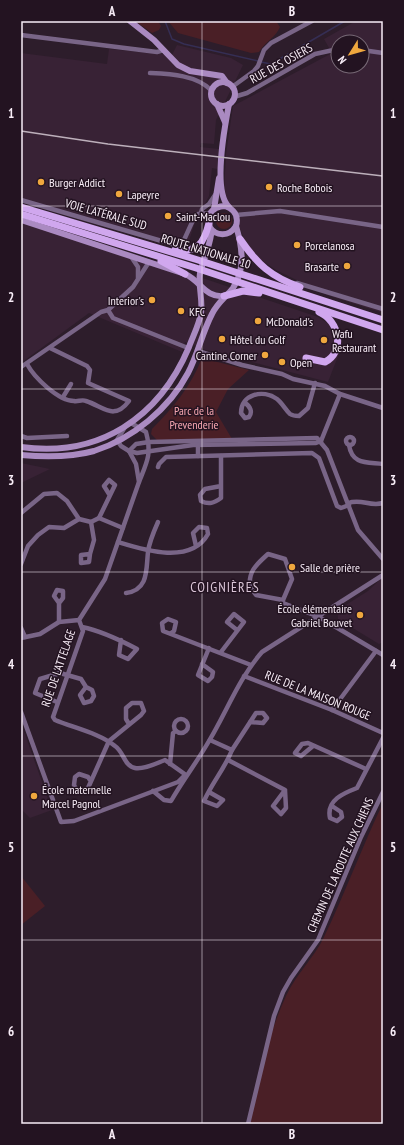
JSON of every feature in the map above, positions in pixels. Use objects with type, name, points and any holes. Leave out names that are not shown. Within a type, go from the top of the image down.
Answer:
[{"type":"main road","name":"ROUTE NATIONALE 10","points":[[21,207],[204,262],[383,320]]},
{"type":"main road","points":[[21,214],[236,281],[383,330]]},
{"type":"main road","points":[[158,248],[165,246],[184,250],[196,247],[206,236],[209,223]]},
{"type":"main road","points":[[240,239],[254,260],[273,274],[292,285],[321,295],[324,300]]},
{"type":"main road","points":[[154,256],[185,274]]},
{"type":"main road","points":[[224,296],[243,291],[252,291],[267,295],[271,293]]},
{"type":"main road","points":[[306,358],[325,362],[334,355],[338,344],[334,325],[327,317],[315,308]]},
{"type":"street","points":[[130,21],[164,50],[178,65],[187,70],[222,76],[229,85],[234,97],[229,104],[220,171],[215,193],[212,200],[202,209],[201,213]]},
{"type":"street","points":[[218,83],[229,85],[254,71],[258,66],[264,50],[271,44],[312,21]]},
{"type":"street","points":[[21,35],[157,52],[164,50]]},
{"type":"street","name":"RUE DES OSIERS","points":[[234,97],[247,93],[315,54],[330,51]]},
{"type":"street","points":[[370,51],[383,53]]},
{"type":"street","points":[[150,73],[193,79],[203,82],[211,90],[212,100],[223,106],[229,104]]},
{"type":"street","points":[[214,74],[218,83]]},
{"type":"street","points":[[211,90],[218,83]]},
{"type":"street","points":[[217,104],[226,122]]},
{"type":"street","points":[[21,455],[42,457],[92,451],[117,440],[140,427],[163,407],[174,394],[188,374],[212,312],[236,281],[239,273],[242,255],[240,239],[236,226],[236,215],[222,195],[220,171]]},
{"type":"street","points":[[21,446],[42,450],[88,443],[131,423],[155,402],[167,389],[177,374],[199,322],[201,312],[201,270],[211,235],[209,223],[212,211],[216,205],[215,193]]},
{"type":"street","name":"VOIE LATÉRALE SUD","points":[[21,200],[172,244],[177,244],[184,240],[194,218]]},
{"type":"street","points":[[194,218],[201,213],[212,211],[220,206],[229,207]]},
{"type":"street","points":[[236,215],[280,211],[383,227]]},
{"type":"street","points":[[194,218],[198,217],[209,223],[216,233],[224,235],[229,233],[236,226]]},
{"type":"street","points":[[21,220],[185,274],[212,296],[224,296]]},
{"type":"street","points":[[131,257],[138,266],[138,280]]},
{"type":"street","points":[[21,367],[102,312],[108,310],[112,304],[130,291],[149,262]]},
{"type":"street","points":[[273,274],[383,309]]},
{"type":"street","points":[[108,310],[114,318],[188,348]]},
{"type":"street","points":[[27,364],[31,371],[54,393],[73,402],[84,400],[114,412],[123,410],[129,401],[88,383],[90,370],[88,366],[50,348]]},
{"type":"street","points":[[198,351],[242,365],[282,374],[293,379],[315,383],[332,389],[340,394],[383,408]]},
{"type":"street","points":[[245,403],[252,395],[265,394],[276,398],[292,415],[299,416],[308,408],[315,383]]},
{"type":"street","points":[[63,397],[70,384]]},
{"type":"street","points":[[117,440],[121,446],[129,451],[137,453],[150,450],[198,445],[316,443],[321,441],[340,394]]},
{"type":"street","points":[[131,423],[140,427]]},
{"type":"street","points":[[117,440],[125,427]]},
{"type":"street","name":"RUE DE L'ATTELAGE","points":[[140,427],[146,432],[149,442],[149,456],[105,579],[78,620],[83,631],[52,714],[55,720],[109,741],[117,747],[128,765],[134,768],[140,769],[165,760],[170,764]]},
{"type":"street","points":[[21,436],[40,438],[67,436]]},
{"type":"street","points":[[129,451],[136,444],[149,442],[317,438],[327,450],[358,530],[383,559]]},
{"type":"street","points":[[287,454],[288,444]]},
{"type":"street","points":[[198,445],[198,456]]},
{"type":"street","points":[[349,445],[351,455],[356,460],[383,464]]},
{"type":"street","points":[[129,451],[136,464],[139,482]]},
{"type":"street","points":[[158,467],[166,457],[312,453],[319,458],[337,506],[341,508],[356,500],[374,505],[383,503]]},
{"type":"street","points":[[221,456],[221,486],[221,498],[214,503],[206,503],[201,500],[200,495],[205,489],[221,486]]},
{"type":"street","points":[[21,513],[44,494],[57,492],[67,501],[79,519],[91,522],[99,518],[109,494]]},
{"type":"street","points":[[99,518],[123,528]]},
{"type":"street","points":[[21,564],[28,546],[38,534],[49,527],[64,528],[79,519]]},
{"type":"street","points":[[90,554],[94,540],[91,522]]},
{"type":"street","points":[[126,592],[134,592],[142,584],[148,571],[148,551],[158,522]]},
{"type":"street","points":[[118,542],[163,554],[187,550],[196,546]]},
{"type":"street","points":[[268,554],[285,559],[292,579],[283,600],[256,595],[250,587],[252,572],[256,565],[268,554]]},
{"type":"street","points":[[153,791],[164,800],[171,801],[186,775],[210,740],[244,676],[262,652],[383,575]]},
{"type":"street","points":[[283,600],[283,603],[286,605],[319,617],[383,655]]},
{"type":"street","points":[[59,603],[59,622]]},
{"type":"street","points":[[21,628],[23,637],[40,634],[59,622],[78,620]]},
{"type":"street","points":[[82,627],[121,640]]},
{"type":"street","points":[[221,652],[237,630]]},
{"type":"street","points":[[171,633],[251,665]]},
{"type":"street","points":[[202,664],[209,648]]},
{"type":"street","points":[[332,710],[376,651]]},
{"type":"street","points":[[57,702],[35,693],[40,679],[60,673],[68,674],[81,679],[86,687]]},
{"type":"street","name":"RUE DE LA MAISON ROUGE","points":[[244,676],[332,710],[383,733]]},
{"type":"street","points":[[90,780],[109,741],[129,724],[144,711],[141,703],[132,702],[126,708],[129,724]]},
{"type":"street","points":[[21,712],[61,822],[74,821],[178,782],[186,775]]},
{"type":"street","points":[[209,792],[228,760],[232,750],[250,722]]},
{"type":"street","points":[[176,731],[173,733],[170,764],[186,775]]},
{"type":"street","points":[[332,806],[340,794],[357,788],[383,738]]},
{"type":"street","points":[[210,740],[232,750]]},
{"type":"street","points":[[313,746],[366,769]]},
{"type":"street","points":[[228,760],[285,790]]},
{"type":"street","points":[[285,790],[286,808],[281,814],[273,806],[285,790]]},
{"type":"street","name":"CHEMIN DE LA ROUTE AUX CHIENS","points":[[248,1124],[274,1016],[283,992],[318,940],[361,837],[383,792]]},
{"type":"shaded area","points":[[356,21],[383,21],[383,313],[327,295],[276,270],[258,258],[246,243],[224,191],[226,154],[233,106],[330,54],[330,74],[370,74],[370,34],[333,34]]},
{"type":"shaded area","points":[[330,36],[330,50],[324,39]]},
{"type":"shaded area","points":[[177,45],[231,58],[243,65],[216,120],[214,144],[201,143],[200,147],[219,149],[217,169],[212,168],[209,196],[194,225],[189,241],[180,247],[170,246],[21,202],[21,53],[107,64],[109,49],[172,55]]},
{"type":"shaded area","points":[[21,217],[318,317],[340,331],[342,346],[328,382],[206,350],[185,342],[182,352],[89,313],[21,363]]},
{"type":"shaded area","points":[[21,463],[50,469],[21,483]]},
{"type":"shaded area","name":"École élémentaire Gabriel Bouvet","points":[[383,577],[383,642],[379,644],[338,619],[338,610],[368,591]]},
{"type":"shaded area","name":"École maternelle Marcel Pagnol","points":[[22,726],[52,810],[30,818],[21,809]]},
{"type":"green space","points":[[135,21],[158,21],[161,26],[159,30],[152,33]]},
{"type":"green space","points":[[168,21],[276,21],[280,27],[276,34],[259,52],[251,53],[178,33]]},
{"type":"green space","points":[[221,213],[227,213],[232,218],[230,227],[227,229],[221,229],[216,224],[216,218]]},
{"type":"green space","name":"Parc de la Prevenderie","points":[[202,358],[249,370],[228,389],[216,412],[232,439],[157,440],[151,434],[152,429],[181,396],[198,368]]},
{"type":"green space","points":[[383,803],[383,1124],[248,1124],[264,1059],[279,1011],[290,988],[324,937]]},
{"type":"green space","points":[[21,876],[45,906],[21,925]]},
{"type":"waterway","points":[[165,21],[172,39],[184,44],[258,61]]},
{"type":"waterway","points":[[261,62],[271,64],[345,21]]},
{"type":"railway","points":[[21,131],[108,144],[383,176]]},
{"type":"place","name":"Burger Addict","points":[[41,182]]},
{"type":"place","name":"Roche Bobois","points":[[269,187]]},
{"type":"place","name":"Lapeyre","points":[[119,194]]},
{"type":"place","name":"Saint-Maclou","points":[[168,216]]},
{"type":"place","name":"Porcelanosa","points":[[297,245]]},
{"type":"place","name":"Brasarte","points":[[347,266]]},
{"type":"place","name":"Interior's","points":[[152,300]]},
{"type":"place","name":"KFC","points":[[181,311]]},
{"type":"place","name":"McDonald's","points":[[258,321]]},
{"type":"place","name":"Hôtel du Golf","points":[[222,339]]},
{"type":"place","name":"Wafu Restaurant","points":[[324,340]]},
{"type":"place","name":"Cantine Corner","points":[[265,355]]},
{"type":"place","name":"Open","points":[[282,362]]},
{"type":"place","name":"Salle de prière","points":[[292,567]]},
{"type":"place","name":"École élémentaire Gabriel Bouvet","points":[[360,615]]},
{"type":"place","name":"École maternelle Marcel Pagnol","points":[[34,796]]},
{"type":"district","name":"COIGNIÈRES","points":[[225,587]]}]
